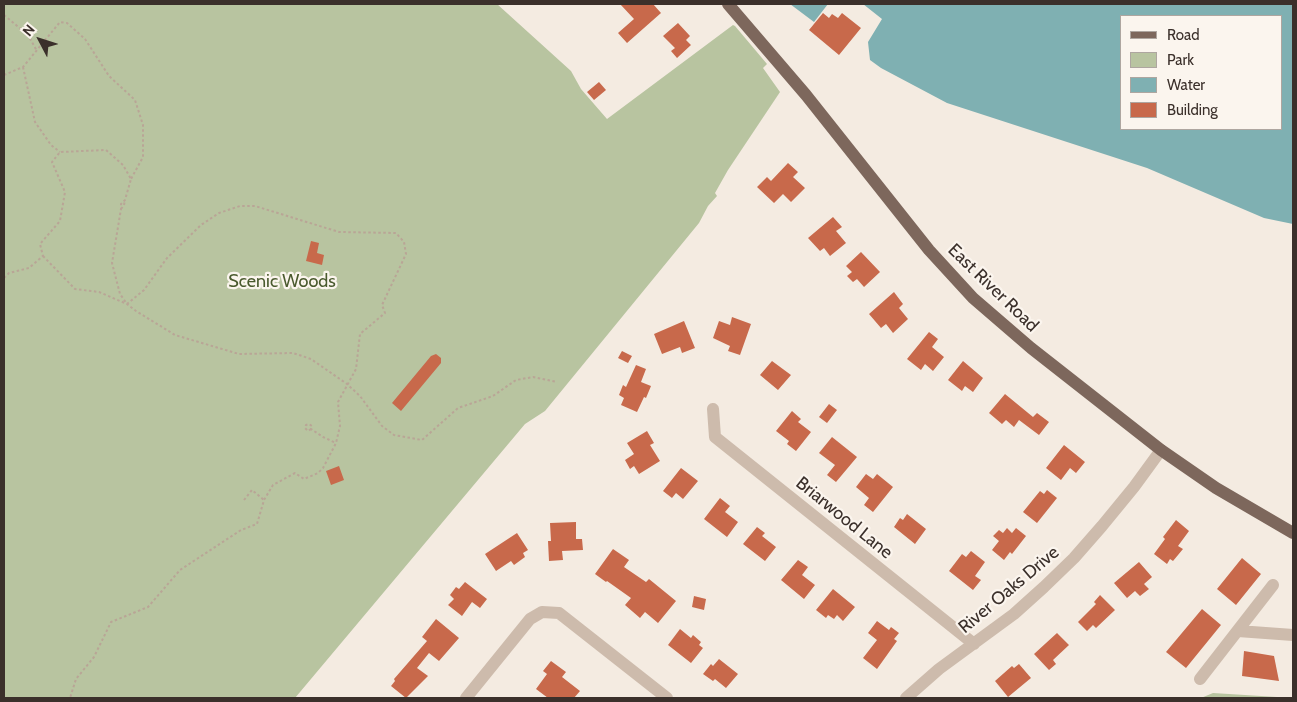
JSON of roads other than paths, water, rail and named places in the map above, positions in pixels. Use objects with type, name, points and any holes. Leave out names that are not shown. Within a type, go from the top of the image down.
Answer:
[{"type":"main road","name":"East River Road","points":[[728,4],[806,96],[929,250],[967,292],[1024,342],[1161,450],[1216,488],[1293,533]]},
{"type":"street","name":"Briarwood Lane","points":[[713,409],[715,437],[974,644]]},
{"type":"street","name":"River Oaks Drive","points":[[906,698],[939,669],[1014,614],[1074,558],[1134,487],[1161,450]]},
{"type":"street","points":[[1200,679],[1273,585]]},
{"type":"street","points":[[466,698],[530,619],[542,612],[560,613],[667,698]]},
{"type":"street","points":[[1238,631],[1293,635]]},
{"type":"water","points":[[790,4],[828,4],[814,22]]},
{"type":"water","points":[[863,4],[1293,4],[1293,224],[1264,218],[1147,168],[947,103],[881,68],[870,60],[868,42],[882,19]]},
{"type":"park label","name":"Scenic Woods","points":[[282,282]]}]
